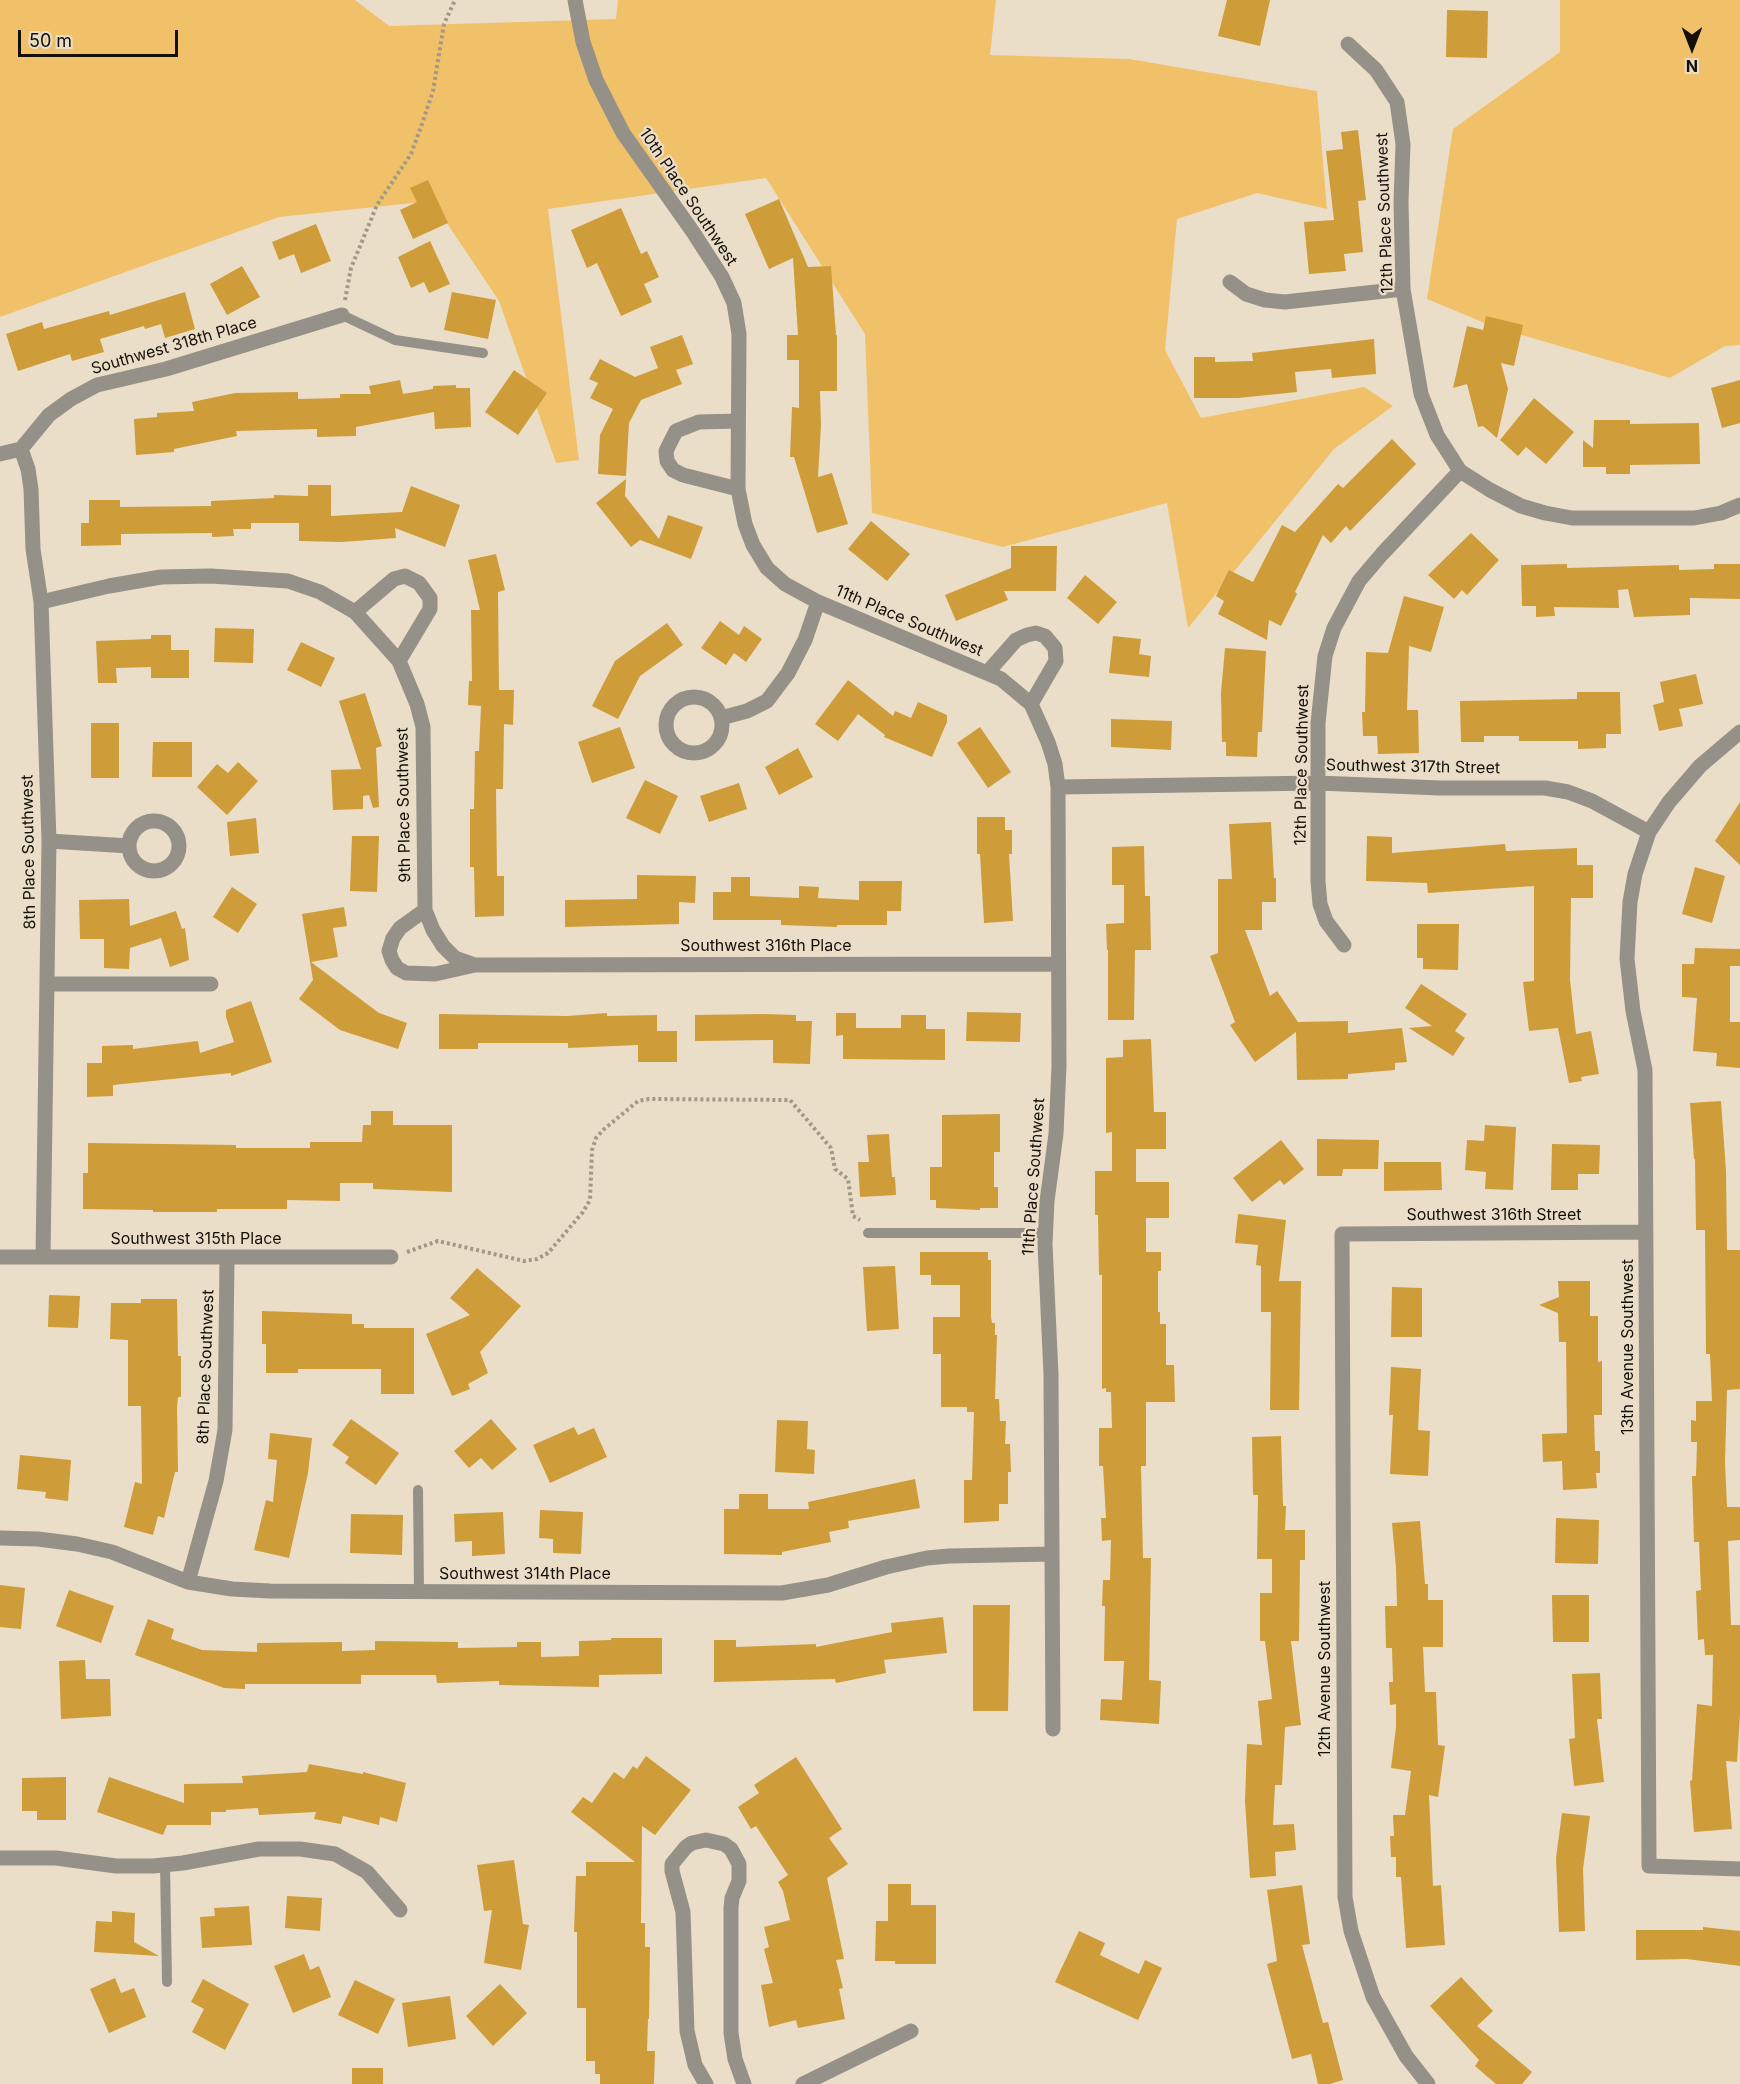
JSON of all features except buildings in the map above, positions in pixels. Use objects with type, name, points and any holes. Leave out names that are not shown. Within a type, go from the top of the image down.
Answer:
[{"type":"street","name":"10th Place Southwest","points":[[575,0],[583,42],[596,80],[623,134],[693,232],[722,277],[734,303],[738,334],[738,489],[745,524],[753,546],[767,568],[785,584],[818,603]]},
{"type":"street","name":"12th Place Southwest","points":[[1344,945],[1326,921],[1320,904],[1318,881],[1318,723],[1325,656],[1334,628],[1359,581],[1460,471],[1437,435],[1422,394],[1403,289],[1401,202],[1403,144],[1397,102],[1376,70],[1348,44]]},
{"type":"street","points":[[1230,282],[1246,294],[1265,300],[1285,302],[1403,289]]},
{"type":"street","name":"Southwest 318th Place","points":[[21,449],[50,415],[71,399],[97,385],[166,369],[342,315]]},
{"type":"street","points":[[737,421],[699,422],[676,431],[666,451],[667,461],[673,470],[683,475],[738,489]]},
{"type":"street","points":[[0,454],[21,449]]},
{"type":"street","name":"8th Place Southwest","points":[[21,449],[28,469],[31,489],[33,549],[41,603],[49,842],[43,1257]]},
{"type":"street","points":[[1460,471],[1521,506],[1572,518],[1694,518],[1721,513],[1740,505]]},
{"type":"street","name":"9th Place Southwest","points":[[41,603],[109,586],[161,577],[222,576],[288,581],[320,592],[355,612],[399,661],[417,704],[423,727],[425,910],[443,946],[455,958],[475,965]]},
{"type":"street","points":[[355,612],[394,579],[405,576],[419,583],[430,598],[430,609],[399,661]]},
{"type":"street","points":[[721,717],[747,711],[767,701],[788,673],[805,640],[818,603]]},
{"type":"street","name":"11th Place Southwest","points":[[818,603],[1001,679],[1031,704],[1055,764],[1058,787],[1059,1066],[1056,1134],[1047,1201],[1046,1233],[1051,1375],[1053,1729]]},
{"type":"street","name":"11th Place Southwest","points":[[987,673],[1016,639],[1036,633],[1045,636],[1055,648],[1056,661],[1031,704]]},
{"type":"street","name":"13th Avenue Southwest","points":[[1740,732],[1700,766],[1649,832],[1635,874],[1630,902],[1627,959],[1633,1011],[1645,1070],[1649,1866],[1740,1869]]},
{"type":"street","name":"Southwest 317th Street","points":[[1058,787],[1318,783],[1440,788],[1545,788],[1568,792],[1592,801],[1649,832]]},
{"type":"street","points":[[49,842],[129,846]]},
{"type":"street","points":[[425,910],[400,928],[393,938],[389,951],[397,968],[406,973],[435,974],[475,965]]},
{"type":"street","name":"Southwest 316th Place","points":[[475,965],[1058,964]]},
{"type":"street","points":[[48,984],[211,984]]},
{"type":"street","name":"Southwest 316th Street","points":[[1342,1234],[1646,1232]]},
{"type":"street","name":"12th Avenue Southwest","points":[[1342,1234],[1346,1897],[1352,1930],[1373,1998],[1406,2056],[1428,2084]]},
{"type":"street","name":"Southwest 315th Place","points":[[0,1257],[392,1257]]},
{"type":"street","name":"8th Place Southwest","points":[[188,1581],[216,1481],[225,1430],[227,1257]]},
{"type":"street","name":"Southwest 314th Place","points":[[0,1538],[38,1539],[77,1544],[112,1552],[188,1581],[232,1589],[270,1591],[782,1593],[828,1585],[886,1567],[927,1558],[1052,1554]]},
{"type":"street","points":[[706,2084],[695,2065],[687,2031],[683,1912],[672,1871],[672,1864],[686,1847],[706,1840],[724,1844],[731,1849],[739,1864],[739,1881],[732,1898],[731,1908],[731,2033],[735,2059],[744,2084]]},
{"type":"street","points":[[0,1858],[56,1858],[116,1866],[165,1865],[259,1849],[300,1849],[335,1854],[368,1872],[400,1910]]},
{"type":"street","points":[[802,2084],[911,2031]]},
{"type":"lane","points":[[342,315],[395,340],[483,353]]},
{"type":"lane","points":[[868,1233],[1046,1233]]},
{"type":"lane","points":[[418,1490],[419,1592]]},
{"type":"lane","points":[[165,1865],[167,1982]]},
{"type":"path","points":[[342,315],[351,268],[377,205],[411,154],[422,124],[433,91],[444,24],[455,0]]},
{"type":"path","points":[[392,1257],[438,1241],[524,1261],[537,1259],[548,1253],[583,1212],[590,1200],[592,1150],[596,1138],[638,1101],[649,1099],[790,1100],[831,1148],[835,1169],[848,1179],[853,1216],[865,1221]]},
{"type":"shaded area","points":[[0,0],[355,0],[389,26],[616,19],[618,0],[996,0],[990,55],[1129,59],[1317,91],[1327,209],[1257,193],[1177,219],[1165,350],[1201,418],[1364,387],[1393,406],[1334,449],[1188,628],[1167,503],[1003,547],[872,513],[865,334],[766,178],[548,209],[579,460],[556,463],[499,301],[432,201],[279,217],[0,317]]},
{"type":"shaded area","points":[[1560,0],[1740,0],[1740,345],[1725,346],[1670,378],[1494,327],[1427,299],[1453,129],[1560,52]]}]
